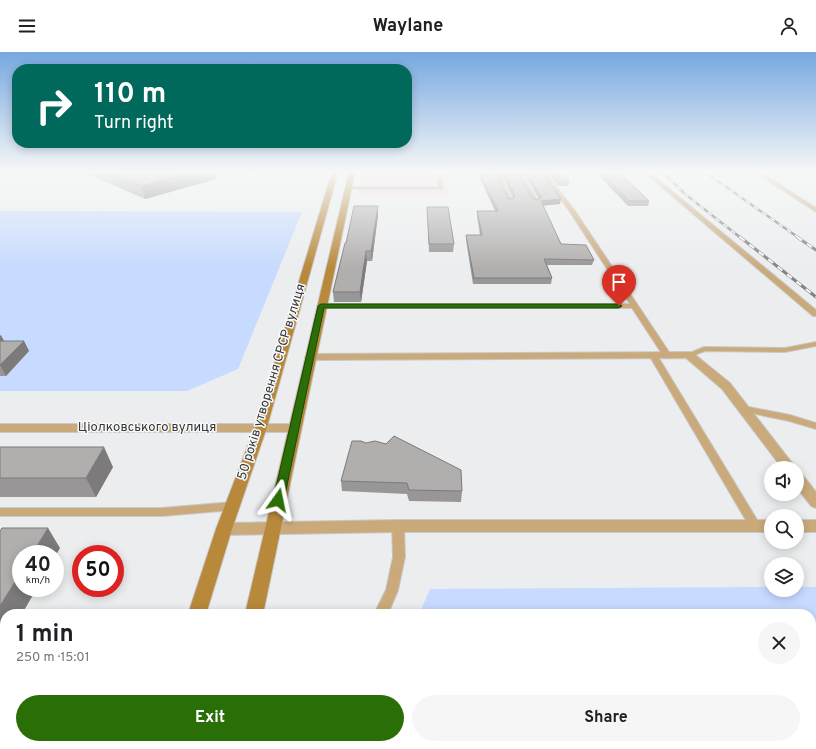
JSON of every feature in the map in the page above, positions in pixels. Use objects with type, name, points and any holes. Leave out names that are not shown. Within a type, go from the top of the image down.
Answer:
[{"type":"main road","name":"50 років утворення СРСР вулиця","points":[[199,609],[224,529],[261,427],[325,205]]},
{"type":"main road","name":"50 років утворення СРСР вулиця","points":[[255,609],[344,205]]},
{"type":"street","points":[[310,356],[689,355],[726,386],[784,461]]},
{"type":"street","name":"Ціолковського вулиця","points":[[0,428],[294,428]]},
{"type":"street","points":[[804,487],[816,502]]},
{"type":"street","points":[[224,529],[398,526],[764,526]]},
{"type":"street","points":[[804,526],[816,526]]},
{"type":"lane","points":[[567,205],[666,355]]},
{"type":"lane","points":[[685,205],[816,314]]},
{"type":"lane","points":[[808,205],[816,210]]},
{"type":"lane","points":[[321,306],[634,306]]},
{"type":"lane","points":[[689,355],[704,349],[785,350],[816,344]]},
{"type":"lane","points":[[653,355],[755,526]]},
{"type":"lane","points":[[744,409],[790,418],[816,426]]},
{"type":"lane","points":[[0,512],[162,512],[233,506]]},
{"type":"lane","points":[[382,609],[392,590],[399,557],[398,526]]},
{"type":"shaded area","points":[[0,211],[302,212],[238,369],[187,391],[0,391]]},
{"type":"shaded area","points":[[764,587],[764,597],[804,597],[804,587],[816,587],[816,609],[421,609],[430,589]]},
{"type":"building","points":[[495,205],[543,205],[561,244],[586,245],[594,260],[544,259],[552,278],[474,278],[466,235],[482,235],[477,211],[498,211]]},
{"type":"building","points":[[354,206],[378,206],[371,251],[366,251],[360,292],[333,292],[346,243]]},
{"type":"building","points":[[427,207],[448,207],[454,244],[429,244]]},
{"type":"building","points":[[0,341],[24,341],[0,365]]},
{"type":"building","points":[[394,436],[461,470],[462,491],[409,490],[407,483],[341,481],[352,441],[361,441],[366,443],[375,441],[386,444]]},
{"type":"building","points":[[0,447],[104,447],[86,478],[0,478]]},
{"type":"building","points":[[2,528],[48,528],[38,545],[12,545],[12,587],[0,606],[0,531]]},
{"type":"railway","points":[[698,205],[741,238]]},
{"type":"railway","points":[[751,205],[799,238]]},
{"type":"railway","points":[[740,237],[816,297]]},
{"type":"railway","points":[[797,237],[816,250]]},
{"type":"route","points":[[278,500],[321,306],[619,306]]}]
